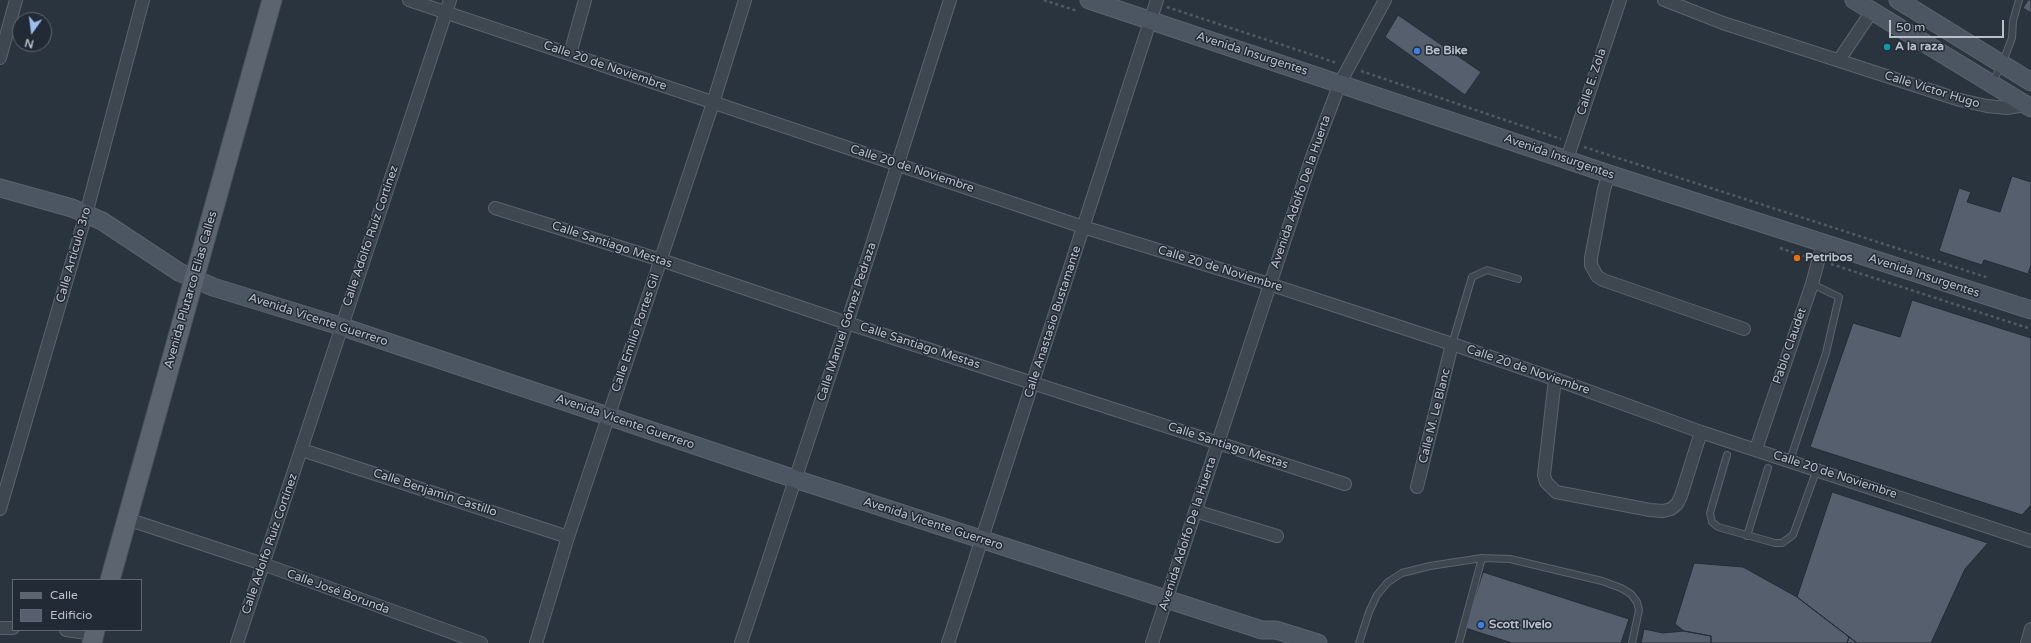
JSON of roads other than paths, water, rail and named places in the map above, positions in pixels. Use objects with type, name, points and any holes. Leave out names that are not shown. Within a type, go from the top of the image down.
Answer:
[{"type":"main road","name":"Avenida Plutarco Elías Calles","points":[[110,579],[272,0]]},
{"type":"street","points":[[0,58],[16,0]]},
{"type":"street","name":"Calle Artículo 3ro","points":[[0,509],[86,214],[143,0]]},
{"type":"street","name":"Calle 20 de Noviembre","points":[[409,0],[713,104],[1083,226],[1269,284],[1452,344],[1555,379],[1701,432],[1790,460],[2031,541]]},
{"type":"street","name":"Calle Adolfo Ruíz Cortínez","points":[[237,643],[302,450],[340,326],[450,0]]},
{"type":"street","points":[[570,54],[585,0]]},
{"type":"street","name":"Calle Emilio Portes Gil","points":[[536,643],[568,537],[713,104],[745,0]]},
{"type":"street","name":"Calle Manuel Gómez Pedraza","points":[[741,643],[848,323],[950,0]]},
{"type":"street","name":"Avenida Insurgentes","points":[[1089,0],[1340,83],[1569,151],[1609,174],[2031,310]]},
{"type":"street","name":"Avenida Adolfo De la Huerta","points":[[1152,643],[1312,157],[1340,83],[1385,0]]},
{"type":"street","name":"Calle Víctor Hugo","points":[[1664,0],[1723,23],[1960,100],[1987,106],[2007,108],[2029,106]]},
{"type":"street","points":[[1854,0],[2029,106]]},
{"type":"street","points":[[1898,0],[2031,82]]},
{"type":"street","name":"Calle Anastasio Bustamante","points":[[948,643],[1156,2]]},
{"type":"street","name":"Calle E. Zola","points":[[1569,151],[1619,2]]},
{"type":"street","points":[[1839,60],[1872,11]]},
{"type":"street","points":[[1609,174],[1600,210],[1591,265],[1597,276],[1612,283],[1744,329]]},
{"type":"street","name":"Avenida Vicente Guerrero","points":[[0,188],[72,208],[86,214],[102,222],[179,272],[195,280],[340,326],[795,479],[1167,600],[1268,637],[1276,630],[1318,643]]},
{"type":"street","name":"Calle Santiago Mestas","points":[[495,208],[661,260],[848,323],[1345,484]]},
{"type":"street","name":"Pablo Claudet","points":[[1756,449],[1812,284],[1823,243]]},
{"type":"street","name":"Calle M. Le Blanc","points":[[1417,487],[1452,344]]},
{"type":"street","points":[[1555,379],[1544,475],[1550,488],[1556,492],[1650,510],[1663,511],[1671,509],[1677,504],[1681,496],[1701,432]]},
{"type":"street","name":"Calle Benjamín Castillo","points":[[302,450],[568,537]]},
{"type":"street","points":[[1195,511],[1277,536]]},
{"type":"street","name":"Calle José Borunda","points":[[127,519],[263,564],[481,643]]},
{"type":"street","points":[[0,628],[12,628]]},
{"type":"street","points":[[2027,643],[2031,629]]},
{"type":"street","points":[[71,631],[94,636]]},
{"type":"lane","points":[[1992,83],[2002,64],[2012,38],[2013,21],[2019,0]]},
{"type":"lane","points":[[1452,344],[1472,277],[1487,270],[1518,278]]},
{"type":"lane","points":[[1790,460],[1826,353],[1839,297],[1812,284]]},
{"type":"lane","points":[[1727,455],[1710,513],[1712,522],[1718,527],[1775,543],[1782,543],[1792,535],[1817,469]]},
{"type":"lane","points":[[1747,536],[1768,468]]},
{"type":"lane","points":[[1459,643],[1482,558]]},
{"type":"lane","points":[[1359,643],[1369,612],[1377,595],[1388,582],[1402,573],[1430,566],[1482,558],[1510,559],[1602,581],[1621,588],[1631,594],[1637,602],[1639,610],[1632,643]]},
{"type":"place","name":"A la raza","points":[[1887,47]]},
{"type":"place","name":"Be Bike","points":[[1417,51]]},
{"type":"place","name":"Petribos","points":[[1797,258]]},
{"type":"place","name":"Scott Ilvelo","points":[[1481,625]]}]
